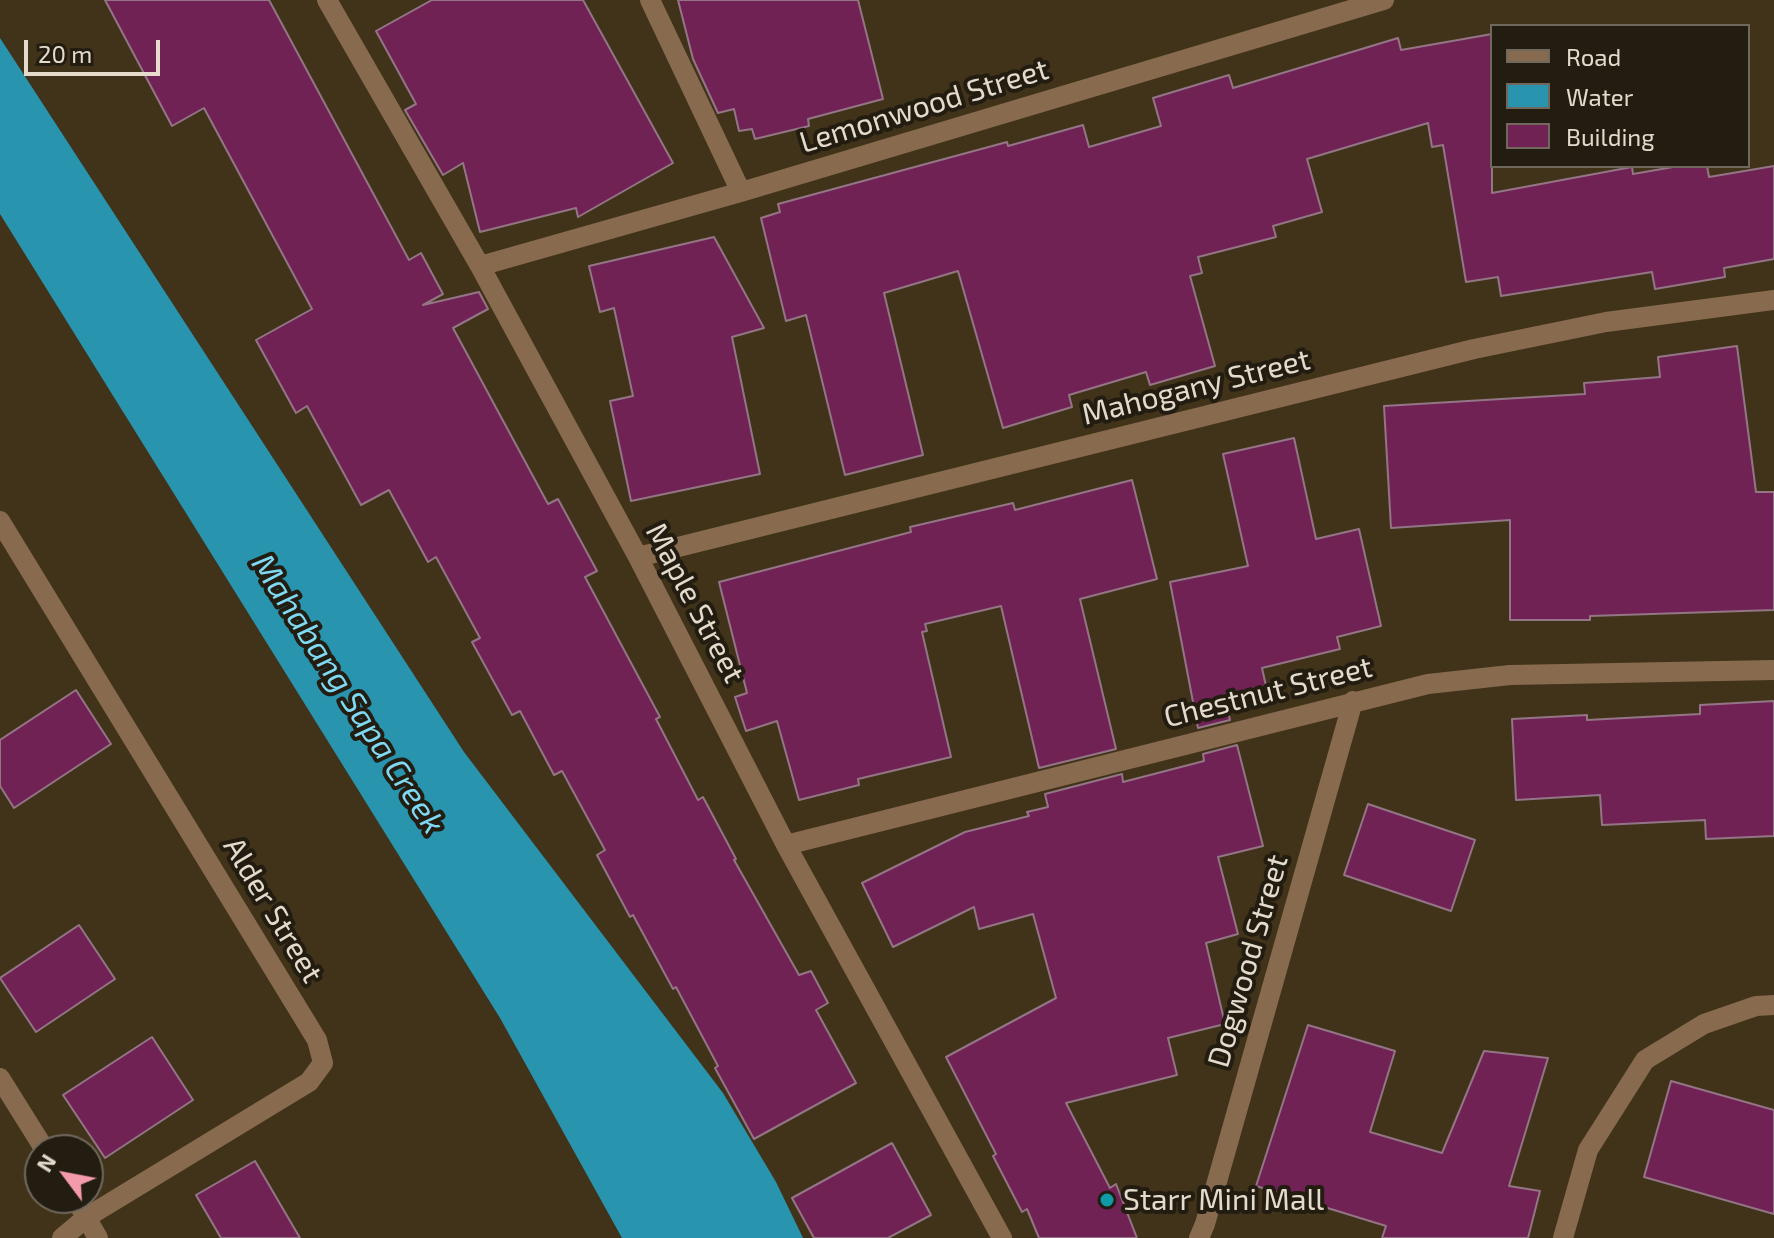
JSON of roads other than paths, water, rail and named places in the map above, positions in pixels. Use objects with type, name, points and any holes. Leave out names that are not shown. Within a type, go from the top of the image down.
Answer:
[{"type":"street","name":"Maple Street","points":[[327,0],[480,266],[638,557],[786,845],[1002,1238]]},
{"type":"street","points":[[650,0],[741,192]]},
{"type":"street","name":"Lemonwood Street","points":[[480,266],[741,192],[1384,0]]},
{"type":"street","name":"Mahogany Street","points":[[638,557],[1474,349],[1606,322],[1774,300]]},
{"type":"street","name":"Alder Street","points":[[0,521],[317,1040],[323,1063],[309,1082],[87,1217],[62,1238]]},
{"type":"street","name":"Chestnut Street","points":[[786,845],[1428,684],[1510,675],[1774,670]]},
{"type":"street","name":"Dogwood Street","points":[[1199,1238],[1353,701]]},
{"type":"street","points":[[1563,1238],[1588,1150],[1645,1060],[1704,1024],[1756,1006],[1774,1005]]},
{"type":"street","points":[[0,1078],[35,1134]]},
{"type":"street","points":[[85,1214],[98,1238]]},
{"type":"water","name":"Mahabang Sapa Creek","points":[[0,38],[464,752],[723,1093],[776,1182],[803,1238],[622,1238],[500,1018],[0,214]]},
{"type":"place","name":"Starr Mini Mall","points":[[1107,1200]]}]
